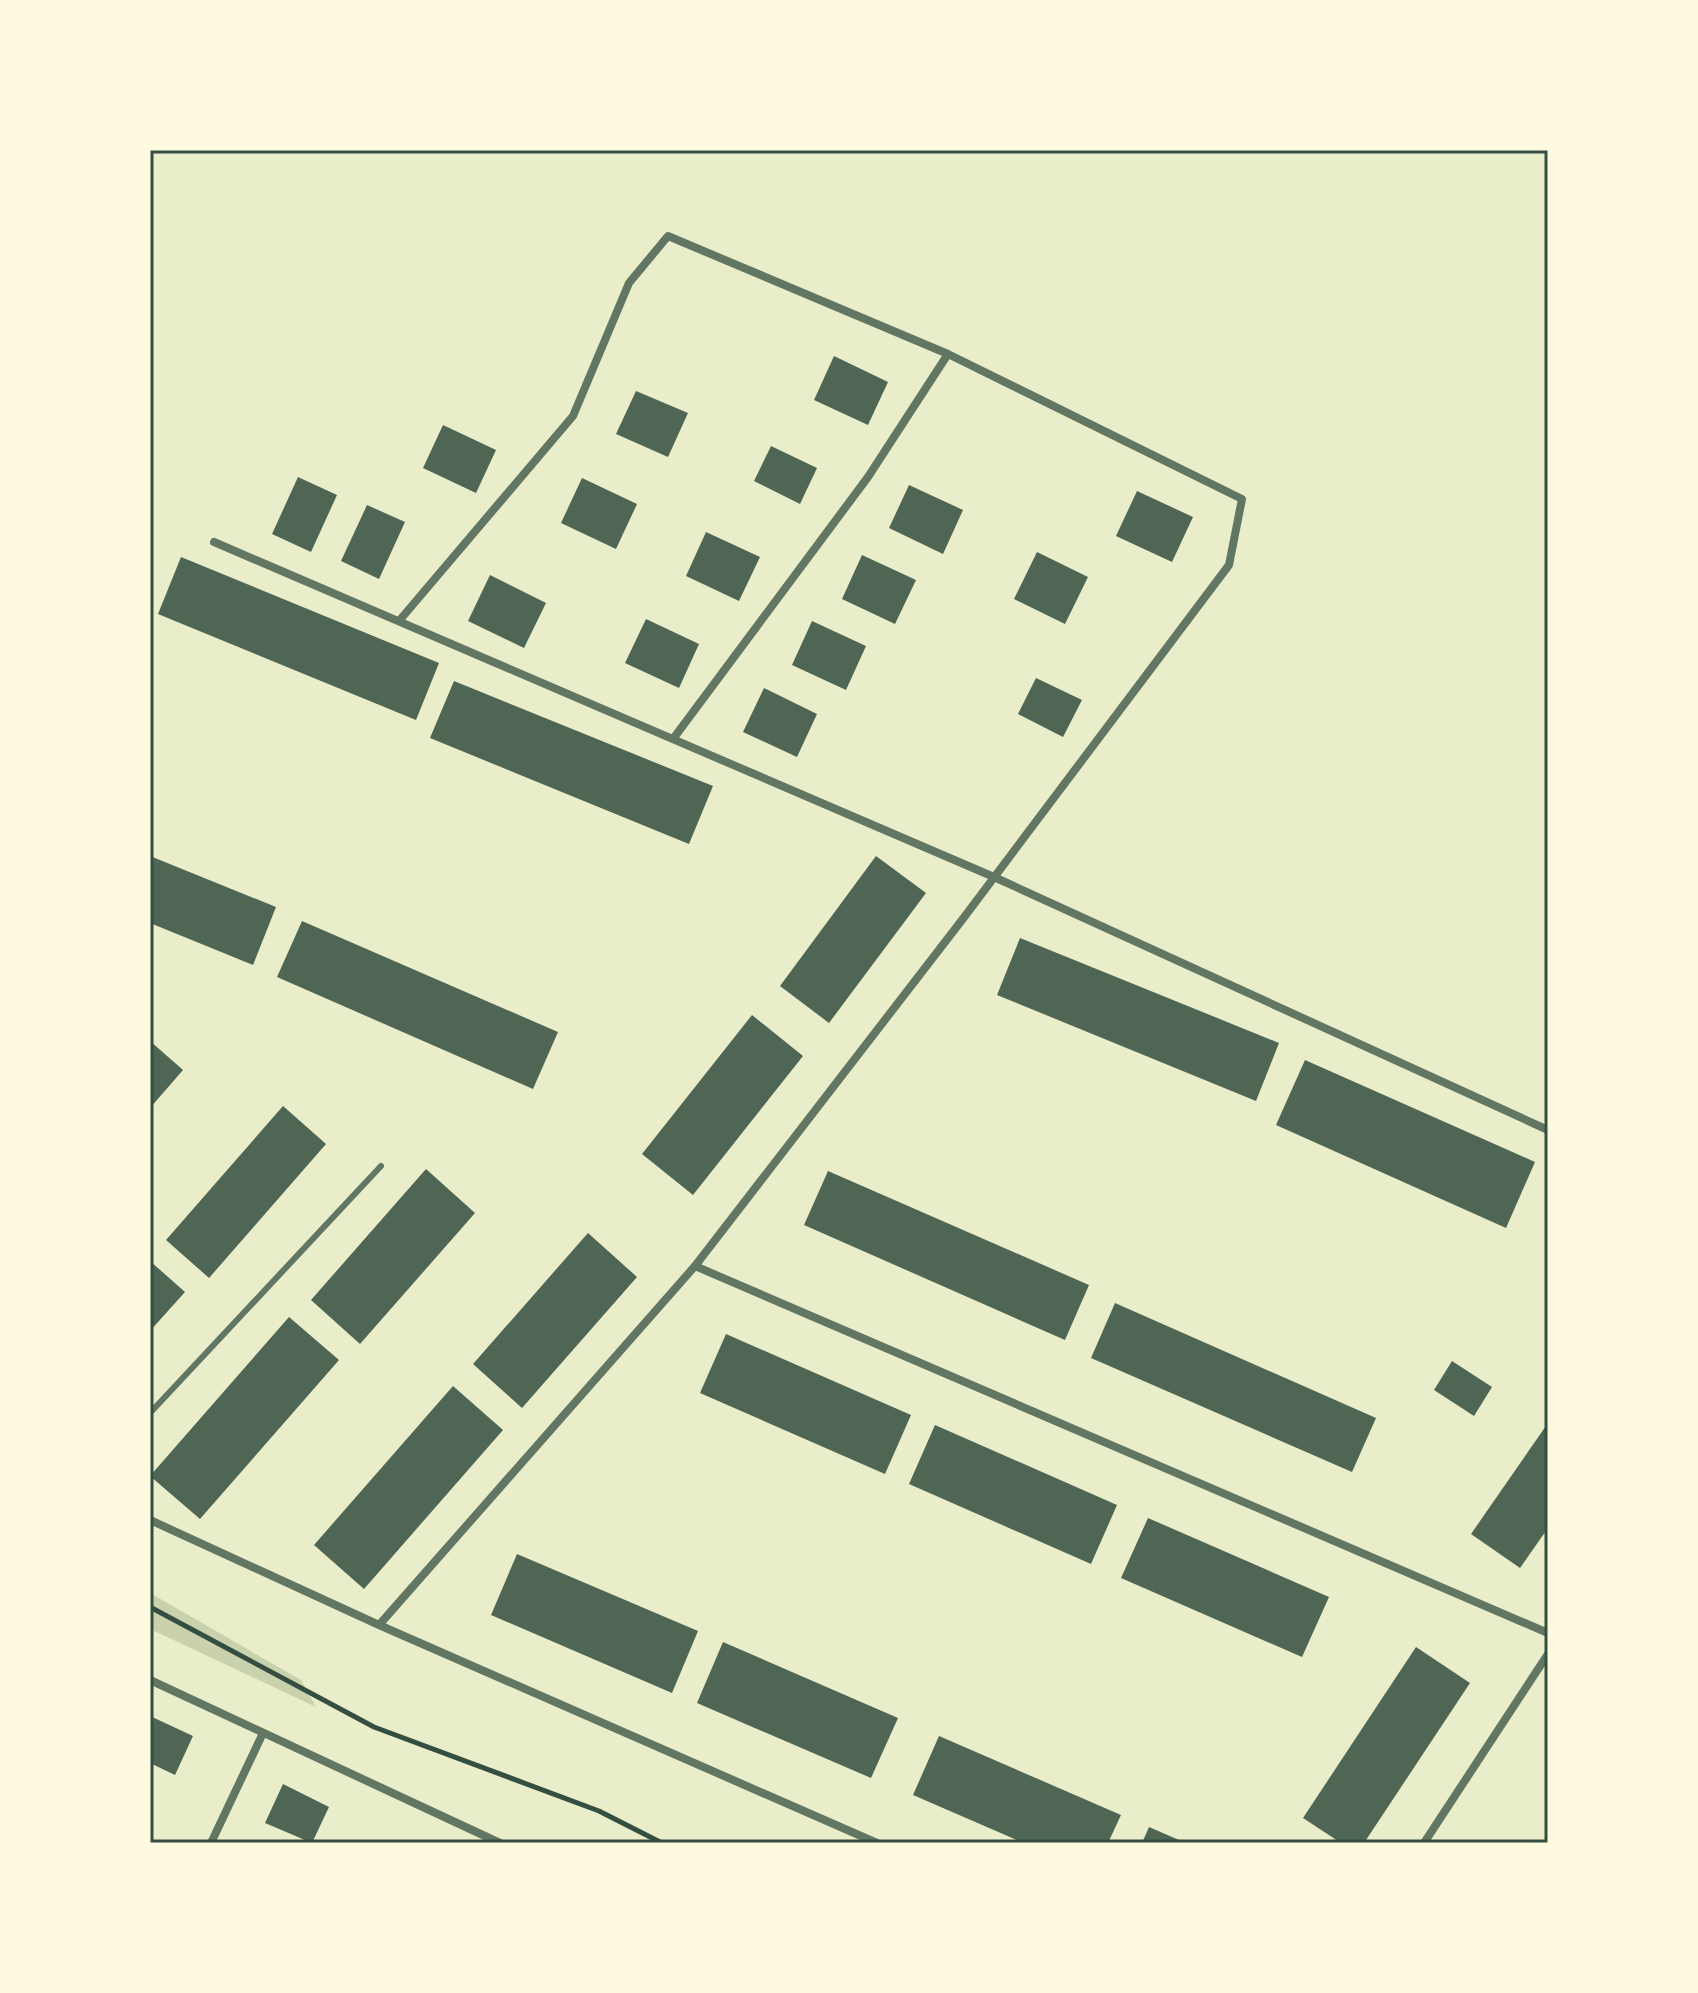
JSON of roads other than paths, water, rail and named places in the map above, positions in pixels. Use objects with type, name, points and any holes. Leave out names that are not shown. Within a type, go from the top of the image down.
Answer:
[{"type":"street","points":[[379,1625],[695,1266],[994,877],[1229,565],[1242,499],[948,354],[668,236],[629,283],[573,416],[399,621]]},
{"type":"street","points":[[673,739],[868,477],[948,354]]},
{"type":"street","points":[[214,542],[994,877],[1548,1130]]},
{"type":"street","points":[[695,1266],[1548,1633]]},
{"type":"street","points":[[150,1520],[379,1625],[877,1843]]},
{"type":"street","points":[[1424,1843],[1548,1654]]},
{"type":"street","points":[[150,1680],[500,1843]]},
{"type":"street","points":[[211,1843],[263,1733]]},
{"type":"lane","points":[[150,1413],[381,1166]]}]
